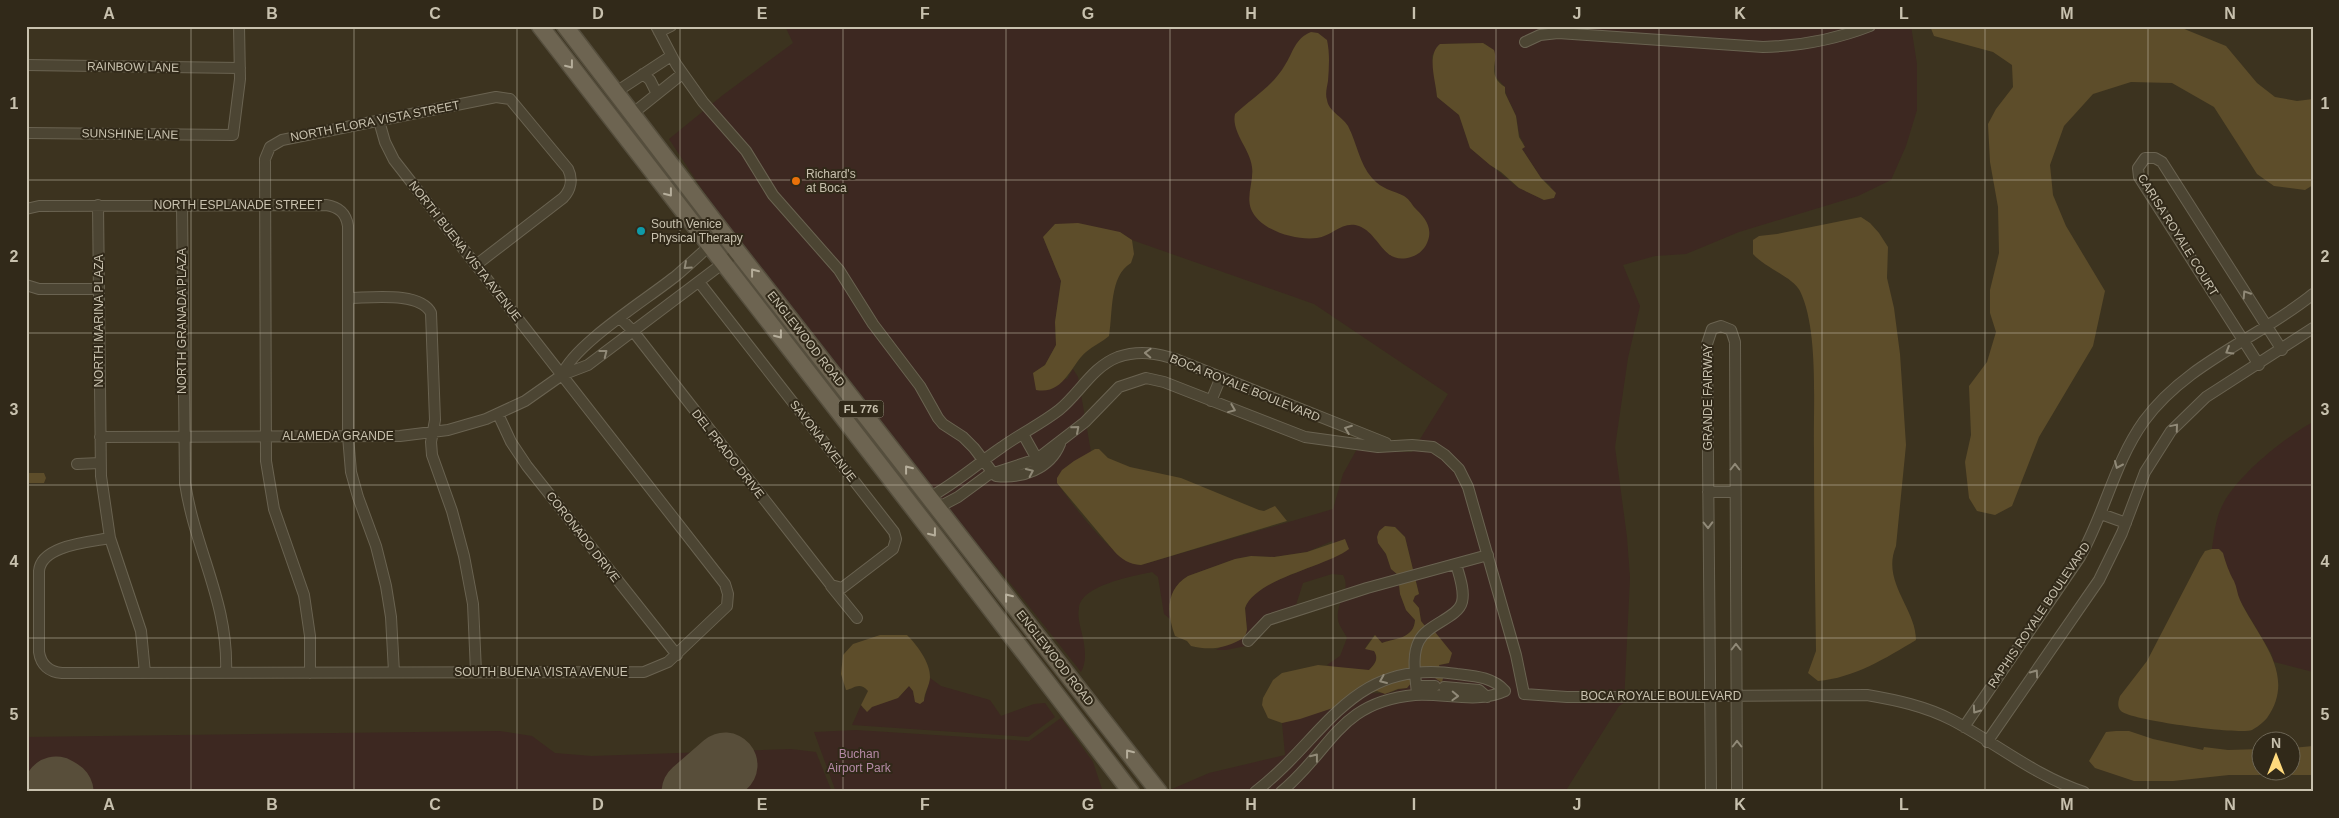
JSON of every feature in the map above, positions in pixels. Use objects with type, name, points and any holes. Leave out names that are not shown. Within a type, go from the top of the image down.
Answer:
[{"type":"main road","name":"ENGLEWOOD ROAD","points":[[540,26],[1131,792]]},
{"type":"main road","name":"ENGLEWOOD ROAD","points":[[565,26],[724,234],[1159,792]]},
{"type":"main road","points":[[609,116],[624,103]]},
{"type":"main road","points":[[858,437],[873,444],[918,501],[930,508],[934,502]]},
{"type":"street","points":[[239,26],[240,68]]},
{"type":"street","points":[[671,26],[658,29],[682,74],[703,102],[746,151],[773,195],[839,270],[873,324],[920,386],[943,424],[963,437],[984,460],[991,474],[1005,477],[1023,475],[1044,465],[1055,455],[1060,443]]},
{"type":"street","points":[[1525,42],[1540,35],[1558,33],[1754,47],[1784,47],[1832,39],[1870,26]]},
{"type":"street","points":[[624,103],[643,74],[671,56]]},
{"type":"street","name":"RAINBOW LANE","points":[[26,65],[240,68]]},
{"type":"street","name":"SUNSHINE LANE","points":[[26,132],[233,135],[240,68]]},
{"type":"street","points":[[643,74],[650,80],[657,94]]},
{"type":"street","points":[[624,103],[657,94],[682,74]]},
{"type":"street","name":"NORTH FLORA VISTA STREET","points":[[310,673],[310,636],[306,609],[298,576],[271,498],[267,474],[265,436],[265,156],[272,144],[282,140],[496,97],[507,98],[517,105],[568,169],[570,183],[565,196],[476,265]]},
{"type":"street","name":"NORTH BUENA VISTA AVENUE","points":[[379,121],[385,142],[394,160],[562,375]]},
{"type":"street","name":"CARISA ROYALE COURT","points":[[2259,365],[2139,177],[2138,168],[2145,158],[2155,158],[2162,162],[2282,350]]},
{"type":"street","name":"NORTH GRANADA PLAZA","points":[[182,205],[182,437],[184,476],[189,512],[220,608],[226,642],[226,673]]},
{"type":"street","name":"NORTH ESPLANADE STREET","points":[[26,209],[38,206],[326,205],[335,207],[342,212],[348,226],[348,436],[354,484],[376,546],[386,586],[391,617],[394,672]]},
{"type":"street","name":"NORTH MARINA PLAZA","points":[[98,206],[100,463],[103,499],[110,538],[141,631],[145,673]]},
{"type":"street","points":[[562,375],[566,365],[620,318],[677,275],[724,234]]},
{"type":"street","points":[[562,375],[588,365],[738,252]]},
{"type":"street","name":"SAVONA AVENUE","points":[[699,282],[894,532],[896,538],[893,548],[845,587],[834,587]]},
{"type":"street","points":[[26,285],[38,289],[99,289]]},
{"type":"street","name":"RAPHIS ROYALE BOULEVARD","points":[[1964,727],[2070,574],[2087,545],[2120,461],[2155,407],[2175,387],[2196,371],[2313,294]]},
{"type":"street","points":[[348,298],[411,299],[427,307],[432,316],[435,420],[431,442],[433,460],[457,528],[470,584],[475,626],[476,672]]},
{"type":"street","name":"DEL PRADO DRIVE","points":[[620,318],[633,331],[857,618]]},
{"type":"street","name":"GRANDE FAIRWAY","points":[[1711,792],[1707,344],[1712,329],[1721,326],[1731,330],[1735,342],[1737,792]]},
{"type":"street","points":[[1987,742],[2099,580],[2126,524],[2148,465],[2176,425],[2206,397],[2259,365],[2313,328]]},
{"type":"street","name":"BOCA ROYALE BOULEVARD","points":[[934,502],[984,460],[1060,409],[1098,369],[1117,358],[1140,352],[1160,354],[1221,377],[1295,409],[1394,446]]},
{"type":"street","name":"ALAMEDA GRANDE","points":[[100,437],[400,436],[433,433],[473,424],[498,414],[531,398],[562,375]]},
{"type":"street","name":"SOUTH BUENA VISTA AVENUE","points":[[110,538],[56,550],[42,561],[39,571],[39,652],[45,666],[60,673],[637,672],[663,666],[724,610],[728,598],[727,587],[562,375]]},
{"type":"street","points":[[1212,401],[1221,377]]},
{"type":"street","name":"BOCA ROYALE BOULEVARD","points":[[934,502],[958,497],[991,474],[1037,458],[1060,443],[1119,387],[1146,378],[1164,382],[1305,437],[1378,447],[1433,447],[1446,455],[1459,469],[1468,487],[1516,655],[1524,694],[1567,697],[1867,695],[1896,700],[1928,709],[1964,727],[2047,776],[2084,792]]},
{"type":"street","name":"CORONADO DRIVE","points":[[498,414],[511,442],[527,466],[677,655]]},
{"type":"street","points":[[1023,434],[1037,458]]},
{"type":"street","points":[[76,464],[100,463]]},
{"type":"street","points":[[1708,492],[1735,492]]},
{"type":"street","points":[[2100,514],[2126,524]]},
{"type":"street","points":[[1248,641],[1268,620],[1366,588],[1488,555]]},
{"type":"street","points":[[1417,691],[1415,653],[1419,640],[1433,626],[1457,611],[1462,603],[1462,591],[1456,564]]},
{"type":"street","points":[[1255,792],[1288,765],[1316,730],[1347,701],[1369,686],[1392,677],[1416,673],[1444,672],[1467,675],[1498,683],[1506,691]]},
{"type":"street","points":[[1467,675],[1467,687]]},
{"type":"street","points":[[1281,792],[1300,777],[1339,727],[1363,710],[1382,701],[1440,686],[1467,687],[1479,690],[1486,697]]},
{"type":"street","points":[[1417,691],[1486,697],[1506,691],[1524,694]]},
{"type":"green space","points":[[785,26],[1769,26],[1770,31],[1773,26],[1911,26],[1917,64],[1917,110],[1906,146],[1891,180],[1858,196],[1739,232],[1686,254],[1655,256],[1623,265],[1640,306],[1628,358],[1615,447],[1627,537],[1630,578],[1624,703],[1619,706],[1565,792],[1174,792],[1172,789],[1209,773],[1285,755],[1282,723],[1339,706],[1346,697],[1389,693],[1407,688],[1413,676],[1443,678],[1439,665],[1449,663],[1421,621],[1419,608],[1413,601],[1414,596],[1419,594],[1405,537],[1395,527],[1378,543],[1386,554],[1391,569],[1398,575],[1400,594],[1406,610],[1415,620],[1414,626],[1408,634],[1382,643],[1374,635],[1365,648],[1374,651],[1376,656],[1375,663],[1369,670],[1342,669],[1327,665],[1340,656],[1347,638],[1338,620],[1339,608],[1346,586],[1343,575],[1332,574],[1303,583],[1296,605],[1246,646],[1216,650],[1247,630],[1246,606],[1254,595],[1276,581],[1316,565],[1337,554],[1332,541],[1307,552],[1274,557],[1251,556],[1235,559],[1188,576],[1174,589],[1169,606],[1170,619],[1164,614],[1158,577],[1152,572],[1122,579],[1098,588],[1082,600],[1079,608],[1085,655],[1081,672],[1016,590],[940,501],[734,238],[669,139],[723,95],[793,43]],"holes":[[[1483,43],[1487,45],[1494,56],[1496,77],[1505,87],[1506,95],[1516,116],[1519,134],[1524,143],[1522,149],[1541,178],[1551,186],[1544,200],[1517,187],[1470,148],[1459,115],[1437,97],[1432,56],[1440,44]],[[1120,232],[1132,240],[1314,304],[1448,394],[1412,452],[1376,452],[1357,449],[1343,474],[1333,509],[1141,565],[1131,562],[1119,554],[1095,532],[1057,483],[1063,470],[1091,452],[1078,377],[1073,369],[1067,379],[1033,373],[1045,365],[1056,345],[1055,322],[1061,281],[1043,237]]]},
{"type":"green space","points":[[2313,422],[2313,672],[2274,662],[2271,653],[2239,599],[2227,567],[2212,549],[2219,514],[2223,504],[2239,481],[2276,447]]},
{"type":"green space","points":[[930,678],[941,686],[990,700],[1001,716],[1034,704],[1045,703],[1055,717],[1028,737],[852,725],[861,705],[863,709],[898,698],[909,686],[913,691],[914,697],[924,701]]},
{"type":"green space","name":"Buchan Airport Park","points":[[1061,718],[1093,762],[1103,792],[836,792],[814,732],[856,730],[1029,741]]},
{"type":"green space","points":[[500,731],[532,736],[555,753],[592,756],[791,749],[816,752],[832,792],[26,792],[26,737]]},
{"type":"shaded area","points":[[1930,26],[2177,26],[2226,46],[2257,83],[2275,97],[2297,101],[2313,99],[2313,185],[2305,190],[2274,186],[2257,174],[2214,107],[2172,83],[2131,82],[2093,94],[2064,126],[2050,165],[2053,195],[2066,226],[2105,291],[2093,346],[2039,437],[2012,506],[1995,515],[1977,511],[1969,498],[1965,462],[1971,435],[1969,386],[1987,362],[1996,332],[1990,313],[1990,290],[1999,253],[1998,207],[1990,162],[1988,124],[1996,109],[2013,87],[2012,65],[1993,52],[1934,36]]},
{"type":"shaded area","points":[[1311,32],[1318,33],[1327,40],[1329,61],[1326,95],[1328,104],[1348,126],[1368,172],[1380,185],[1407,198],[1429,227],[1427,243],[1414,256],[1402,259],[1394,257],[1382,248],[1366,230],[1353,225],[1348,225],[1317,238],[1289,236],[1279,233],[1262,223],[1251,209],[1249,198],[1252,178],[1251,160],[1238,134],[1234,121],[1235,114],[1275,79],[1301,38]]},
{"type":"shaded area","points":[[1483,43],[1494,50],[1494,73],[1499,82],[1505,87],[1505,93],[1516,116],[1519,137],[1525,147],[1522,149],[1541,178],[1556,193],[1554,198],[1544,200],[1519,188],[1470,148],[1459,115],[1437,97],[1433,55],[1440,44]]},
{"type":"shaded area","points":[[1861,217],[1879,233],[1888,247],[1887,278],[1894,308],[1900,354],[1906,445],[1893,571],[1900,594],[1915,628],[1916,640],[1869,666],[1844,676],[1818,681],[1808,673],[1816,651],[1814,369],[1810,326],[1800,291],[1791,281],[1764,264],[1753,254],[1753,240],[1759,236]]},
{"type":"shaded area","points":[[1078,223],[1120,232],[1132,240],[1134,254],[1131,263],[1124,269],[1115,286],[1109,336],[1086,352],[1060,384],[1046,390],[1036,390],[1033,373],[1045,365],[1056,345],[1055,322],[1061,281],[1043,237],[1055,224]]},
{"type":"shaded area","points":[[1095,449],[1099,449],[1108,458],[1130,467],[1181,478],[1259,510],[1264,511],[1275,506],[1287,521],[1141,565],[1129,563],[1114,551],[1057,483],[1057,478],[1062,470]]},
{"type":"shaded area","points":[[26,473],[44,473],[46,478],[44,483],[26,483]]},
{"type":"shaded area","points":[[1385,526],[1395,527],[1405,537],[1419,594],[1415,596],[1413,601],[1419,608],[1421,621],[1429,631],[1435,632],[1452,653],[1449,663],[1439,665],[1443,678],[1442,683],[1435,678],[1419,674],[1407,688],[1385,694],[1377,691],[1346,697],[1339,706],[1282,723],[1268,718],[1262,705],[1263,698],[1273,680],[1282,673],[1318,665],[1369,670],[1375,663],[1376,656],[1374,651],[1365,649],[1375,635],[1382,643],[1404,636],[1412,630],[1415,620],[1406,610],[1400,594],[1398,575],[1391,569],[1386,554],[1378,543],[1379,531]]},
{"type":"shaded area","points":[[1345,539],[1349,549],[1325,562],[1277,581],[1252,598],[1245,608],[1247,630],[1245,637],[1219,648],[1205,648],[1191,646],[1187,641],[1175,636],[1170,619],[1170,603],[1175,588],[1188,576],[1235,559],[1251,556],[1274,557],[1307,552]]},
{"type":"shaded area","points":[[2219,549],[2223,553],[2240,600],[2272,656],[2277,671],[2278,686],[2275,702],[2267,718],[2252,730],[2207,729],[2163,722],[2128,715],[2119,708],[2120,696],[2147,661],[2205,551]]},
{"type":"shaded area","points":[[880,635],[907,635],[922,654],[928,666],[930,677],[924,701],[920,704],[915,702],[913,691],[909,686],[898,698],[872,707],[867,712],[861,705],[868,691],[862,686],[846,690],[841,674],[843,655],[853,644]]},
{"type":"shaded area","points":[[2129,731],[2153,739],[2203,750],[2204,747],[2228,750],[2252,749],[2252,775],[2229,775],[2173,781],[2134,781],[2095,768],[2089,761],[2106,732]]},
{"type":"shaded area","points":[[2313,746],[2313,775],[2302,775],[2302,747]]},
{"type":"runway","points":[[694,792],[725,765]]},
{"type":"runway","points":[[56,789],[61,792]]},
{"type":"place","name":"Richard's at Boca","points":[[796,181]]},
{"type":"place","name":"South Venice Physical Therapy","points":[[641,231]]}]
